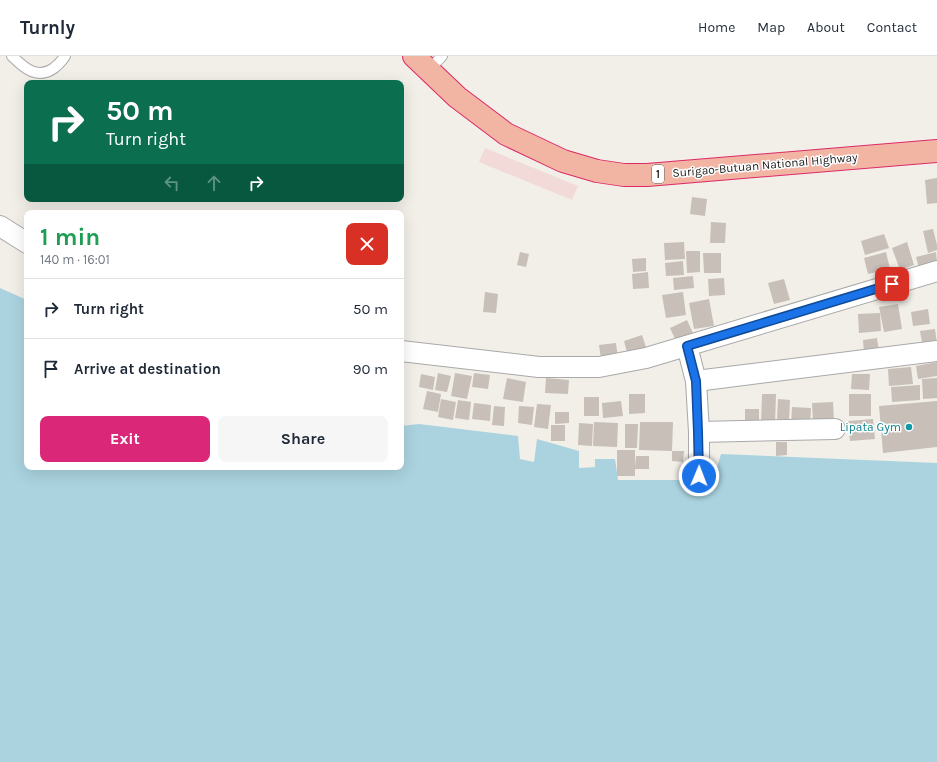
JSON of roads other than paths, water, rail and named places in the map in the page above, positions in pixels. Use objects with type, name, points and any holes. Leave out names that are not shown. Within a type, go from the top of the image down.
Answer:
[{"type":"highway","name":"Surigao-Butuan National Highway","points":[[428,61],[457,97],[506,134],[562,161],[597,171],[624,175],[647,175],[937,151]]},
{"type":"street","points":[[0,226],[24,241]]},
{"type":"street","points":[[404,351],[539,367],[599,367],[646,358],[937,271]]},
{"type":"street","points":[[687,346],[696,381],[699,476]]},
{"type":"street","points":[[696,381],[937,351]]},
{"type":"street","points":[[698,432],[836,429]]},
{"type":"lane","points":[[12,56],[24,67],[40,73],[48,72],[61,62],[65,56]]},
{"type":"water","points":[[0,288],[24,299],[24,470],[404,470],[404,426],[419,424],[518,436],[520,459],[534,462],[537,439],[579,451],[579,468],[595,467],[595,459],[615,459],[618,480],[713,480],[721,454],[937,463],[937,762],[0,762]]},
{"type":"place","name":"Lipata Gym","points":[[909,427]]}]
